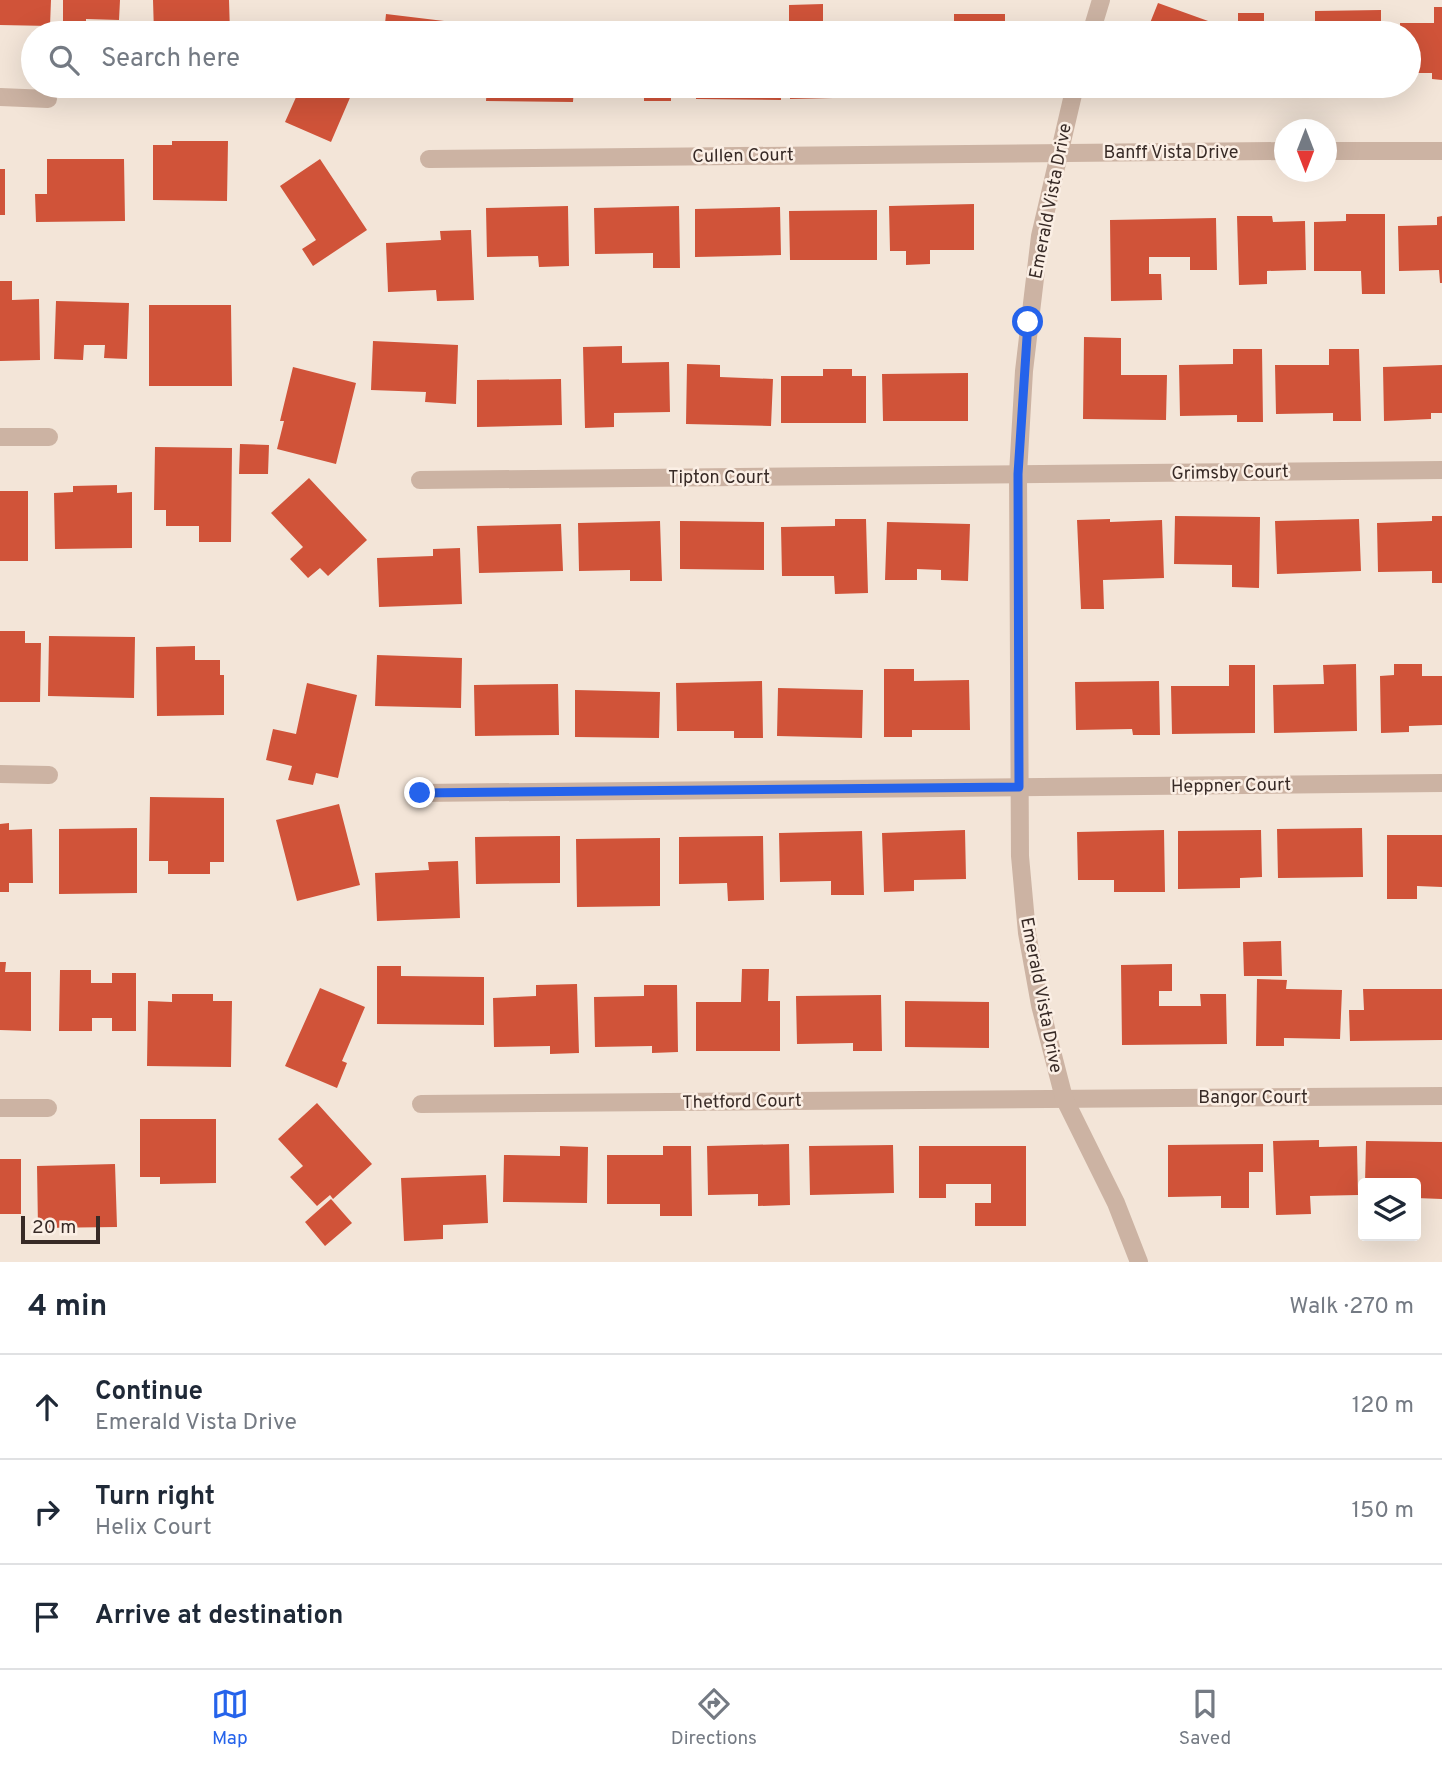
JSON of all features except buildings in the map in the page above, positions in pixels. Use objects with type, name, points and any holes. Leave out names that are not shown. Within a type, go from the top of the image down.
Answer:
[{"type":"street","points":[[1095,21],[1101,0]]},
{"type":"street","points":[[0,97],[21,98]]},
{"type":"street","points":[[24,98],[48,99]]},
{"type":"street","name":"Emerald Vista Drive","points":[[1072,98],[1040,236],[1028,322],[1018,474],[1020,856],[1027,933],[1040,1005],[1064,1098],[1116,1203],[1139,1262]]},
{"type":"street","name":"Banff Vista Drive","points":[[1058,152],[1274,151]]},
{"type":"street","points":[[1337,151],[1442,151]]},
{"type":"street","name":"Cullen Court","points":[[429,159],[1058,152]]},
{"type":"street","points":[[0,437],[49,437]]},
{"type":"street","name":"Grimsby Court","points":[[1018,474],[1442,470]]},
{"type":"street","name":"Tipton Court","points":[[420,480],[1018,474]]},
{"type":"street","points":[[0,774],[49,775]]},
{"type":"street","name":"Heppner Court","points":[[420,793],[1442,783]]},
{"type":"street","name":"Bangor Court","points":[[1064,1098],[1442,1096]]},
{"type":"street","name":"Thetford Court","points":[[421,1104],[1064,1098]]},
{"type":"street","points":[[0,1108],[48,1108]]},
{"type":"route","points":[[420,793],[1019,787],[1018,474],[1028,322]]}]
